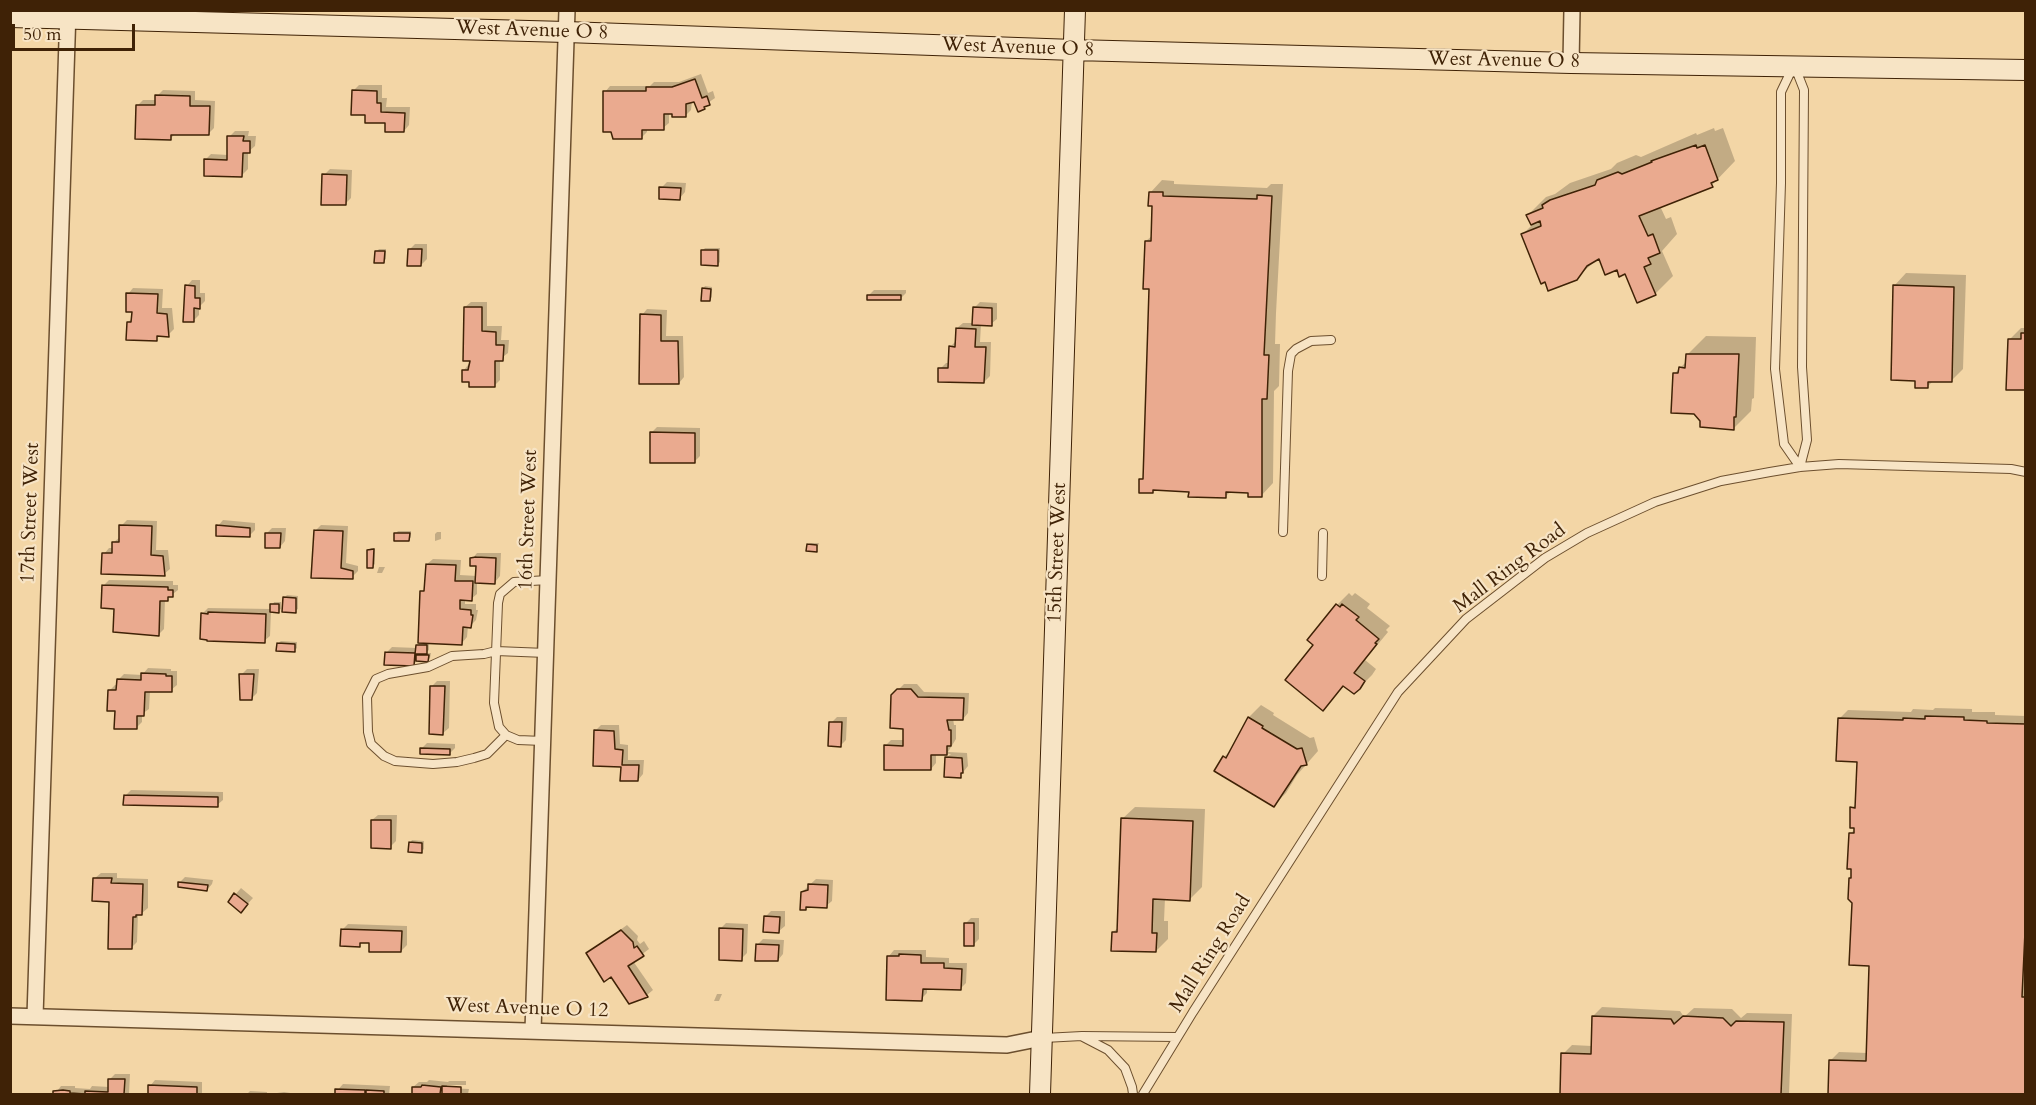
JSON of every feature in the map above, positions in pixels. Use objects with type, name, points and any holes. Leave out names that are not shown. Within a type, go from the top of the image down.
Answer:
[{"type":"street","name":"16th Street West","points":[[533,1030],[567,10]]},
{"type":"street","name":"15th Street West","points":[[1040,1095],[1075,10]]},
{"type":"street","points":[[1571,63],[1572,10]]},
{"type":"street","name":"West Avenue O 8","points":[[10,17],[68,15],[1074,50],[1571,63],[2025,70]]},
{"type":"street","name":"17th Street West","points":[[35,1016],[68,15]]},
{"type":"street","name":"West Avenue O 12","points":[[10,1016],[1007,1045],[1042,1038]]},
{"type":"lane","points":[[1794,65],[1781,92],[1781,183],[1775,369],[1784,444],[1800,467]]},
{"type":"lane","points":[[1794,65],[1804,90],[1802,367],[1807,440],[1800,467]]},
{"type":"lane","points":[[1282,532],[1288,371],[1291,354],[1311,341],[1331,340]]},
{"type":"lane","name":"Mall Ring Road","points":[[1143,1095],[1177,1037],[1398,692],[1466,619],[1545,558],[1587,533],[1655,502],[1721,481],[1800,467],[1839,464],[2012,469],[2025,472]]},
{"type":"lane","points":[[1322,576],[1323,533]]},
{"type":"lane","points":[[543,741],[518,740],[506,735],[499,726],[496,716],[496,651],[500,594],[514,582],[548,580]]},
{"type":"lane","points":[[506,735],[487,754],[474,758],[457,762],[402,763],[384,756],[371,744],[368,732],[367,697],[376,679],[388,674],[428,667],[452,656],[496,651],[546,653]]},
{"type":"lane","points":[[1082,1036],[1108,1050],[1125,1068],[1133,1095]]},
{"type":"lane","points":[[1042,1038],[1177,1037]]},
{"type":"building","points":[[695,79],[702,98],[707,96],[710,105],[704,107],[705,109],[698,112],[694,102],[686,104],[686,117],[672,117],[672,114],[664,114],[664,130],[642,130],[642,139],[613,139],[611,132],[603,132],[603,91],[646,91],[646,87],[672,87]]},
{"type":"building","points":[[352,90],[377,91],[377,103],[381,103],[381,112],[405,113],[404,132],[385,132],[385,123],[365,123],[365,115],[351,115]]},
{"type":"building","points":[[155,95],[190,96],[190,106],[210,106],[209,135],[171,135],[171,140],[135,139],[136,105],[155,105]]},
{"type":"building","points":[[227,136],[244,136],[243,141],[250,141],[250,153],[243,153],[242,177],[204,176],[204,159],[227,160]]},
{"type":"building","points":[[1696,145],[1697,148],[1705,145],[1718,180],[1711,183],[1713,187],[1639,216],[1648,236],[1653,234],[1660,253],[1648,258],[1651,264],[1644,267],[1656,295],[1637,303],[1625,274],[1619,277],[1617,270],[1605,275],[1599,259],[1587,266],[1577,280],[1548,291],[1545,282],[1541,284],[1521,234],[1541,226],[1540,221],[1531,225],[1526,215],[1543,208],[1542,205],[1550,200],[1595,185],[1597,180],[1618,172],[1622,174]]},
{"type":"building","points":[[322,174],[347,175],[346,205],[321,205]]},
{"type":"building","points":[[659,187],[681,188],[680,200],[659,199]]},
{"type":"building","points":[[1149,192],[1163,192],[1163,196],[1257,199],[1257,195],[1272,196],[1264,355],[1269,355],[1267,399],[1262,399],[1262,497],[1248,497],[1248,493],[1226,492],[1226,498],[1188,497],[1189,492],[1153,490],[1153,493],[1139,493],[1139,479],[1143,479],[1149,289],[1143,289],[1145,241],[1151,241],[1152,206],[1148,206]]},
{"type":"building","points":[[408,249],[422,249],[421,266],[407,266]]},
{"type":"building","points":[[701,250],[718,250],[718,266],[701,265]]},
{"type":"building","points":[[375,251],[385,251],[384,263],[374,263]]},
{"type":"building","points":[[185,285],[195,286],[195,298],[200,298],[200,309],[194,308],[194,322],[183,322]]},
{"type":"building","points":[[1893,285],[1954,287],[1952,382],[1928,382],[1928,388],[1915,388],[1915,381],[1891,380]]},
{"type":"building","points":[[702,288],[711,289],[710,301],[701,301]]},
{"type":"building","points":[[126,293],[158,294],[157,313],[167,314],[169,337],[157,336],[157,341],[126,340],[127,322],[131,322],[132,312],[126,312]]},
{"type":"building","points":[[867,295],[901,295],[901,300],[867,300]]},
{"type":"building","points":[[464,307],[482,307],[482,331],[496,332],[496,345],[504,345],[503,361],[495,361],[495,387],[469,387],[469,382],[462,382],[462,370],[468,370],[470,361],[463,361]]},
{"type":"building","points":[[973,307],[992,308],[992,326],[972,325]]},
{"type":"building","points":[[640,314],[661,315],[661,341],[678,341],[679,384],[639,384]]},
{"type":"building","points":[[956,328],[976,329],[975,347],[986,347],[984,383],[938,382],[938,368],[948,368],[949,346],[955,347]]},
{"type":"building","points":[[2021,333],[2026,333],[2026,390],[2006,390],[2008,339],[2021,339]]},
{"type":"building","points":[[1686,354],[1739,354],[1734,430],[1700,427],[1700,421],[1694,414],[1671,413],[1673,373],[1678,373],[1679,367],[1685,368]]},
{"type":"building","points":[[650,432],[695,433],[695,463],[650,463]]},
{"type":"building","points":[[119,525],[152,526],[151,555],[163,556],[165,576],[101,574],[102,553],[112,553],[112,542],[119,542]]},
{"type":"building","points":[[216,525],[250,528],[250,537],[216,536]]},
{"type":"building","points":[[314,530],[343,531],[341,568],[353,571],[353,579],[311,578]]},
{"type":"building","points":[[265,533],[281,533],[280,548],[265,548]]},
{"type":"building","points":[[394,533],[410,533],[409,541],[394,541]]},
{"type":"building","points":[[807,544],[817,545],[817,552],[806,551]]},
{"type":"building","points":[[374,549],[373,568],[367,568],[367,550]]},
{"type":"building","points":[[470,558],[496,558],[495,584],[475,583],[476,566],[470,566]]},
{"type":"building","points":[[426,564],[456,565],[455,581],[473,581],[472,601],[460,600],[460,609],[471,610],[471,615],[473,615],[471,628],[463,627],[462,645],[418,643],[420,591],[424,591]]},
{"type":"building","points":[[102,585],[168,587],[168,590],[173,590],[173,597],[168,597],[168,601],[160,601],[159,636],[113,632],[114,609],[101,608]]},
{"type":"building","points":[[283,597],[296,598],[296,613],[282,612]]},
{"type":"building","points":[[270,604],[279,604],[279,613],[270,612]]},
{"type":"building","points":[[1336,604],[1340,607],[1342,604],[1359,617],[1356,620],[1379,639],[1354,673],[1365,681],[1360,689],[1354,694],[1343,686],[1323,711],[1285,680],[1313,645],[1307,640]]},
{"type":"building","points":[[208,612],[266,614],[265,643],[200,639],[201,613],[208,614]]},
{"type":"building","points":[[277,643],[295,644],[295,652],[276,651]]},
{"type":"building","points":[[416,645],[427,645],[427,654],[415,654]]},
{"type":"building","points":[[385,652],[415,653],[414,666],[384,665]]},
{"type":"building","points":[[416,655],[429,655],[428,662],[416,661]]},
{"type":"building","points":[[141,673],[172,676],[172,692],[145,692],[144,716],[137,716],[137,729],[114,729],[115,711],[107,711],[108,690],[116,690],[117,679],[141,680]]},
{"type":"building","points":[[239,674],[254,674],[252,700],[240,700]]},
{"type":"building","points":[[430,686],[445,686],[443,735],[429,734]]},
{"type":"building","points":[[897,689],[911,689],[918,697],[964,698],[963,720],[947,720],[949,730],[951,730],[951,746],[947,746],[947,755],[931,755],[931,770],[884,770],[884,745],[903,746],[903,729],[890,728],[891,695]]},
{"type":"building","points":[[1925,716],[1964,717],[1964,720],[1987,721],[1987,723],[2026,724],[2026,910],[2022,997],[2026,997],[2026,1094],[1828,1094],[1829,1060],[1866,1061],[1869,966],[1849,965],[1852,903],[1848,899],[1851,869],[1847,869],[1849,833],[1854,833],[1854,828],[1850,828],[1850,807],[1855,808],[1857,762],[1836,761],[1838,718],[1903,720],[1903,718],[1925,719]]},
{"type":"building","points":[[1248,717],[1297,749],[1302,748],[1307,765],[1301,766],[1274,807],[1214,771],[1223,756],[1226,758]]},
{"type":"building","points":[[829,722],[842,722],[841,747],[828,746]]},
{"type":"building","points":[[594,730],[614,731],[615,749],[623,750],[622,765],[639,765],[638,781],[620,781],[621,767],[593,766]]},
{"type":"building","points":[[420,748],[450,749],[450,755],[420,754]]},
{"type":"building","points":[[945,757],[962,758],[961,778],[944,777]]},
{"type":"building","points":[[124,795],[218,797],[218,807],[123,805]]},
{"type":"building","points":[[1121,818],[1193,821],[1190,901],[1153,899],[1152,933],[1157,933],[1156,952],[1111,951],[1112,932],[1117,932]]},
{"type":"building","points":[[371,820],[391,820],[391,849],[371,848]]},
{"type":"building","points":[[409,842],[422,843],[422,853],[408,852]]},
{"type":"building","points":[[93,878],[112,878],[111,883],[143,884],[142,915],[133,917],[132,949],[108,949],[109,902],[92,901]]},
{"type":"building","points":[[178,882],[208,885],[207,891],[178,887]]},
{"type":"building","points":[[808,884],[828,885],[827,908],[806,907],[806,910],[800,910],[801,892],[808,890]]},
{"type":"building","points":[[234,893],[248,904],[241,913],[228,902]]},
{"type":"building","points":[[764,916],[780,917],[779,933],[763,932]]},
{"type":"building","points":[[964,923],[974,923],[974,946],[964,946]]},
{"type":"building","points":[[719,928],[743,929],[742,961],[719,960]]},
{"type":"building","points":[[341,929],[402,931],[401,952],[369,952],[369,943],[360,943],[360,947],[340,946]]},
{"type":"building","points":[[621,930],[633,942],[634,948],[637,946],[644,956],[628,966],[648,997],[629,1004],[611,977],[604,982],[586,953]]},
{"type":"building","points":[[756,944],[779,945],[778,961],[755,961]]},
{"type":"building","points":[[899,954],[921,955],[921,963],[944,963],[944,968],[962,969],[961,990],[923,989],[922,1001],[886,1000],[887,956],[899,956]]},
{"type":"building","points":[[1592,1016],[1671,1019],[1674,1024],[1683,1016],[1723,1018],[1731,1026],[1736,1021],[1784,1022],[1781,1094],[1560,1094],[1561,1053],[1591,1054]]},
{"type":"building","points":[[108,1079],[125,1079],[124,1094],[85,1094],[85,1091],[108,1092]]},
{"type":"building","points":[[148,1085],[197,1087],[197,1094],[148,1094]]},
{"type":"building","points":[[422,1085],[441,1087],[440,1094],[412,1094],[412,1087]]},
{"type":"building","points":[[442,1086],[461,1087],[461,1094],[442,1094]]},
{"type":"building","points":[[335,1089],[365,1090],[365,1094],[335,1094]]},
{"type":"building","points":[[63,1090],[85,1094],[53,1094],[53,1091]]},
{"type":"building","points":[[366,1090],[384,1091],[384,1094],[366,1094]]}]
